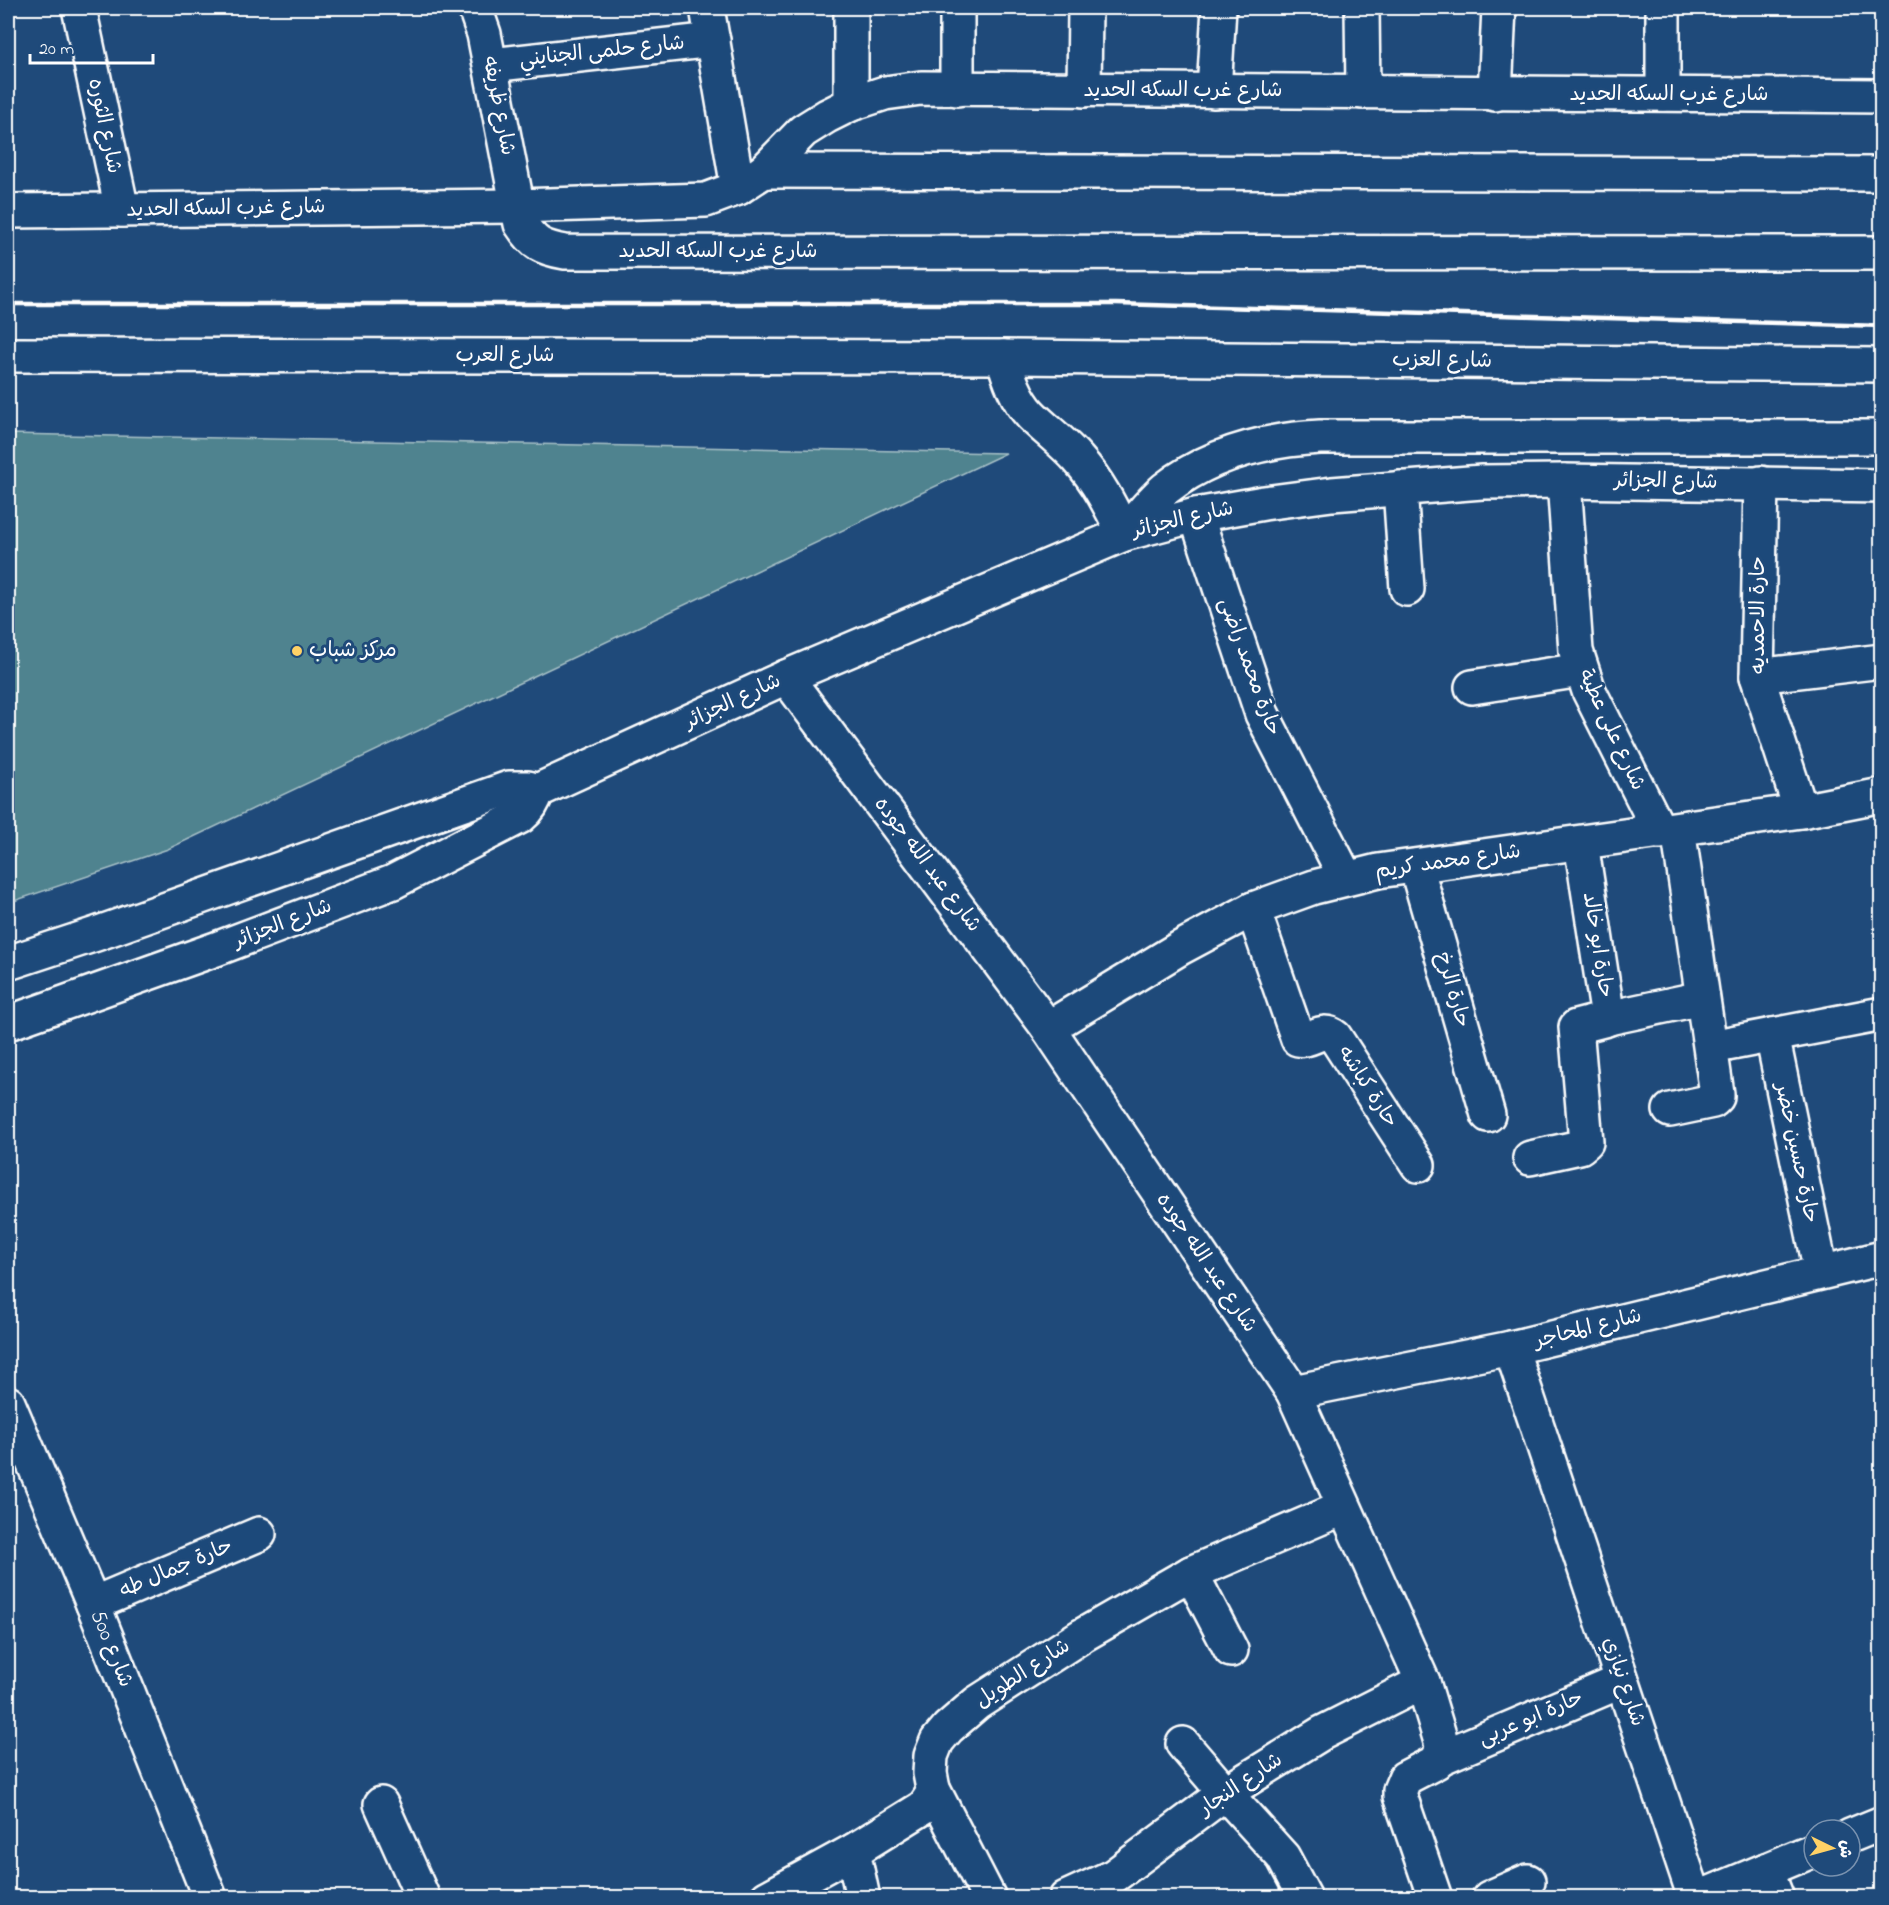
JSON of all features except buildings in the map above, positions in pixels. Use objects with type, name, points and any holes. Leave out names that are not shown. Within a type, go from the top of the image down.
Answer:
[{"type":"main road","name":"شارع الثوره","points":[[79,8],[122,210]]},
{"type":"main road","name":"شارع ظريفه","points":[[475,8],[484,34],[517,206]]},
{"type":"main road","points":[[708,8],[713,40],[751,179],[1881,174]]},
{"type":"main road","points":[[851,8],[851,104]]},
{"type":"main road","points":[[957,8],[957,89]]},
{"type":"main road","points":[[1084,90],[1085,8]]},
{"type":"main road","points":[[1214,91],[1219,8]]},
{"type":"main road","points":[[1362,8],[1363,92]]},
{"type":"main road","points":[[1495,94],[1499,8]]},
{"type":"main road","points":[[1663,8],[1663,94]]},
{"type":"main road","name":"شارع حلمى الجنايني","points":[[490,64],[713,40]]},
{"type":"main road","name":"شارع غرب السكه الحديد","points":[[8,211],[517,206],[706,200],[751,179],[803,131],[826,116],[851,104],[885,93],[921,88],[1881,96]]},
{"type":"main road","name":"شارع غرب السكه الحديد","points":[[517,206],[521,224],[531,240],[547,249],[565,252],[1881,253]]},
{"type":"main road","name":"شارع العرب","points":[[8,355],[1003,357]]},
{"type":"main road","points":[[1003,357],[1017,396],[1030,414],[1061,440],[1086,468],[1112,508],[1124,534],[1164,490],[1187,474],[1211,461],[1238,451],[1292,438],[1320,436],[1881,437]]},
{"type":"main road","name":"شارع العزب","points":[[1003,357],[1881,365]]},
{"type":"main road","name":"شارع الجزائر","points":[[8,963],[509,788],[528,788],[537,791],[786,677],[1124,534],[1196,515],[1264,503],[1400,488],[1482,482],[1564,481],[1881,486]]},
{"type":"main road","name":"شارع على عطية","points":[[1564,481],[1576,651],[1589,691],[1669,830],[1711,1047],[1717,1097],[1713,1101],[1670,1110]]},
{"type":"main road","name":"حارة الاحمديه","points":[[1761,483],[1757,676],[1801,811]]},
{"type":"main road","points":[[1400,488],[1407,589]]},
{"type":"main road","name":"حارة محمد راضى","points":[[1196,515],[1262,714],[1346,878]]},
{"type":"main road","points":[[1757,676],[1881,661]]},
{"type":"main road","points":[[1472,687],[1581,670]]},
{"type":"main road","name":"شارع عبد الله جوده","points":[[786,677],[1048,1028],[1293,1392],[1343,1508],[1423,1682],[1442,1745],[1440,1758]]},
{"type":"main road","name":"شارع الجزائر","points":[[8,1023],[216,950],[393,882],[521,816],[534,801],[537,791]]},
{"type":"main road","name":"شارع محمد كريم","points":[[1048,1028],[1180,948],[1253,909],[1283,897],[1346,878],[1801,811],[1881,795]]},
{"type":"main road","name":"حارة ابو خالد","points":[[1530,1158],[1580,1147],[1586,1142],[1576,1027],[1608,1018],[1581,843]]},
{"type":"main road","name":"حارة الرخ","points":[[1416,866],[1488,1115]]},
{"type":"main road","name":"حارة كباشه","points":[[1253,909],[1298,1039],[1304,1040],[1325,1032],[1332,1034],[1418,1165]]},
{"type":"main road","points":[[1608,1018],[1702,999]]},
{"type":"main road","points":[[1711,1047],[1881,1014]]},
{"type":"main road","name":"حارة حسين خضر","points":[[1772,1035],[1821,1272]]},
{"type":"main road","name":"شارع المحاجر","points":[[1293,1392],[1510,1348],[1881,1257]]},
{"type":"main road","name":"شارع نيازي","points":[[1510,1348],[1692,1889],[1698,1894],[1706,1895],[1772,1884],[1802,1860]]},
{"type":"main road","name":"شارع 500","points":[[8,1403],[93,1604],[210,1898]]},
{"type":"main road","name":"شارع الطويل","points":[[933,1789],[930,1764],[937,1740],[977,1703],[1083,1635],[1191,1574],[1343,1508]]},
{"type":"main road","name":"حارة جمال طه","points":[[93,1604],[259,1534]]},
{"type":"main road","points":[[1191,1574],[1231,1650]]},
{"type":"main road","name":"حارة ابو عربى","points":[[1440,1758],[1622,1681]]},
{"type":"main road","name":"شارع النجار","points":[[1066,1898],[1118,1887],[1225,1793],[1322,1733],[1423,1682]]},
{"type":"main road","points":[[1183,1744],[1283,1857],[1305,1898]]},
{"type":"main road","points":[[1435,1898],[1400,1796],[1405,1778],[1440,1758]]},
{"type":"main road","points":[[767,1898],[852,1851],[924,1807],[933,1789]]},
{"type":"main road","points":[[933,1789],[989,1898]]},
{"type":"main road","points":[[381,1804],[423,1898]]},
{"type":"main road","points":[[1862,1831],[1881,1823]]},
{"type":"main road","points":[[852,1851],[863,1898]]},
{"type":"main road","points":[[1489,1898],[1528,1881]]},
{"type":"green space","name":"مركز شباب","points":[[8,434],[1006,453],[168,849],[8,903]]},
{"type":"railway","points":[[8,304],[1116,304],[1882,326]]},
{"type":"place","name":"مركز شباب","points":[[297,651]]}]
